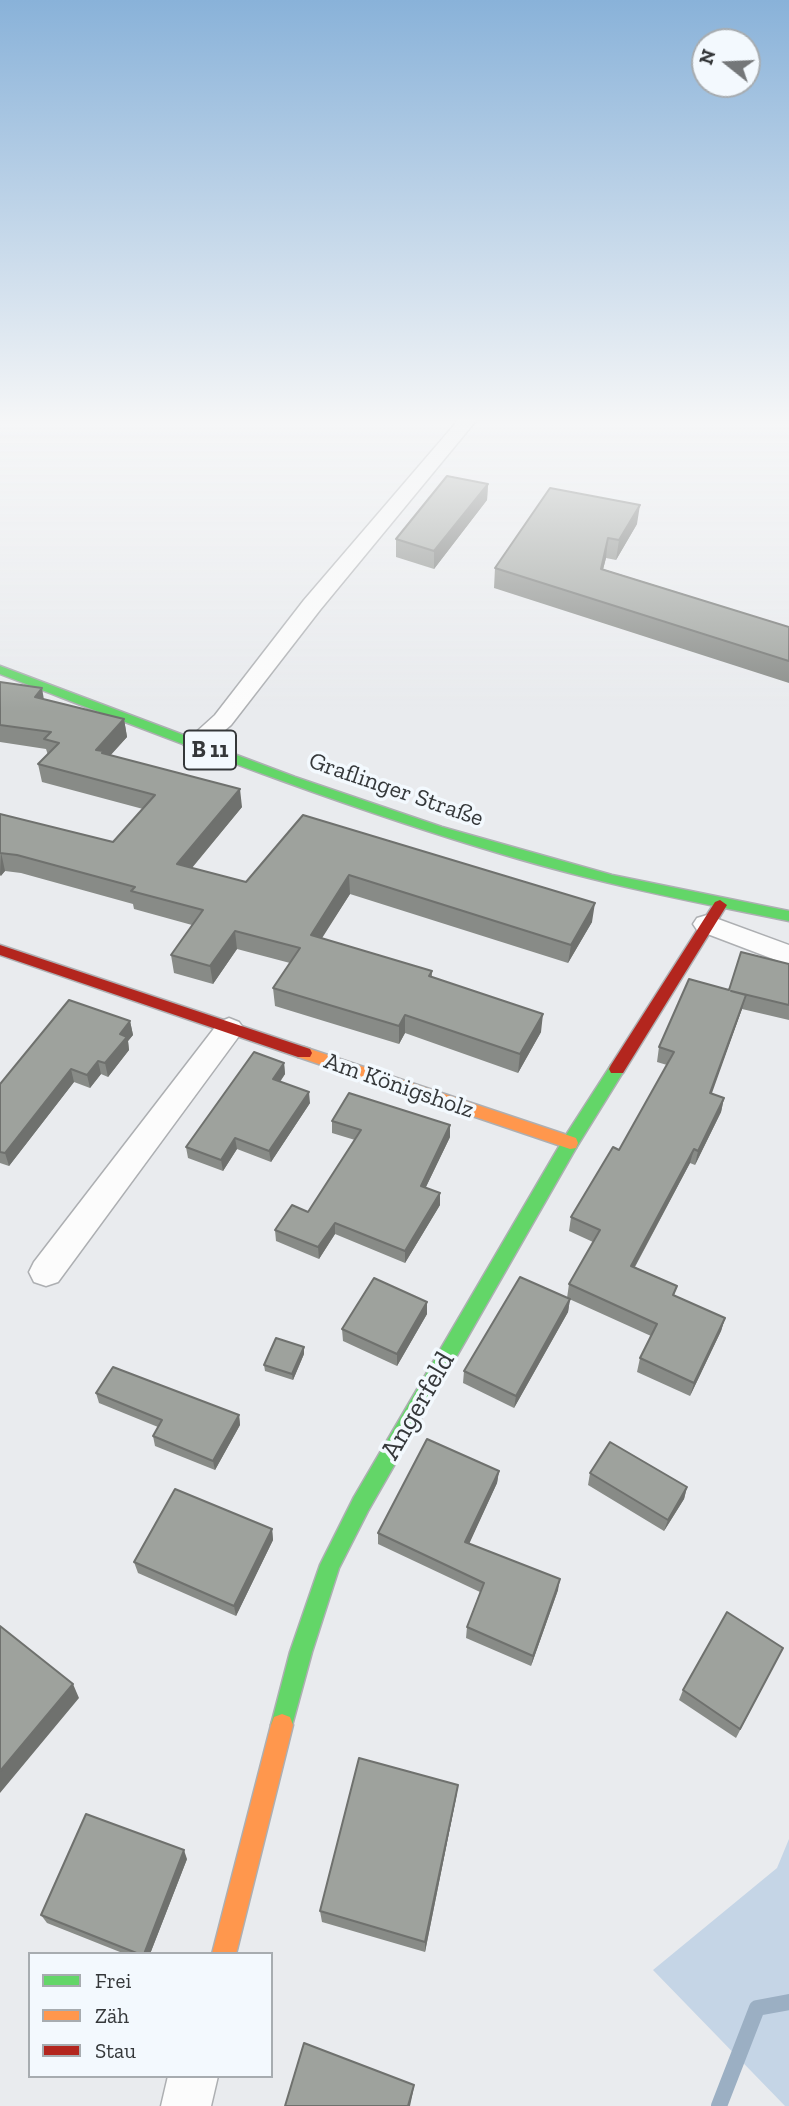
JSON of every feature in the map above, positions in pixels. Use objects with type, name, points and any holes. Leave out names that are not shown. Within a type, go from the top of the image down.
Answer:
[{"type":"street","points":[[195,744],[223,720],[312,604],[387,515]]},
{"type":"street","name":"Graflinger Straße","points":[[0,670],[195,744],[422,825],[714,915],[789,916]]},
{"type":"street","points":[[714,915],[789,956]]},
{"type":"street","name":"Angerfeld","points":[[225,1952],[301,1652],[330,1565],[361,1504],[570,1143],[714,915]]},
{"type":"street","name":"Am Königsholz","points":[[0,950],[570,1143]]},
{"type":"street","points":[[46,1272],[229,1029]]},
{"type":"street","points":[[186,2106],[193,2078]]},
{"type":"shaded area","points":[[789,1839],[789,2106],[785,2106],[653,1970],[777,1868]]},
{"type":"building","points":[[415,515],[463,515],[434,551],[396,539]]},
{"type":"building","points":[[531,515],[634,515],[619,540],[608,538],[601,569],[789,627],[789,661],[495,568]]},
{"type":"building","points":[[0,682],[42,688],[35,697],[124,719],[96,750],[103,751],[102,753],[240,789],[177,864],[246,882],[303,815],[595,903],[571,945],[349,875],[311,935],[432,971],[429,976],[543,1014],[520,1054],[405,1015],[399,1026],[273,988],[300,948],[235,931],[210,966],[171,955],[203,910],[131,891],[135,887],[17,855],[0,853],[0,814],[113,842],[155,795],[38,764],[59,743],[44,739],[51,732],[0,725]]},
{"type":"building","points":[[741,952],[789,964],[789,1005],[731,991],[746,995],[710,1093],[724,1098],[698,1151],[694,1149],[631,1266],[677,1286],[673,1295],[725,1318],[694,1383],[640,1358],[657,1324],[569,1284],[600,1230],[571,1217],[613,1147],[619,1150],[674,1052],[659,1047],[689,979],[729,990]]},
{"type":"building","points":[[69,1000],[130,1021],[120,1034],[127,1037],[105,1063],[98,1061],[87,1075],[71,1069],[5,1153],[0,1152],[0,1084]]},
{"type":"building","points":[[254,1052],[284,1063],[273,1079],[309,1092],[269,1151],[235,1138],[221,1160],[186,1147]]},
{"type":"building","points":[[349,1093],[450,1125],[421,1186],[440,1193],[405,1251],[335,1223],[318,1247],[275,1230],[292,1205],[308,1212],[361,1130],[332,1121]]},
{"type":"building","points":[[520,1277],[570,1299],[516,1396],[464,1371]]},
{"type":"building","points":[[374,1278],[427,1302],[397,1354],[342,1329]]},
{"type":"building","points":[[276,1338],[304,1347],[292,1374],[264,1365]]},
{"type":"building","points":[[113,1367],[239,1415],[213,1461],[153,1436],[162,1420],[96,1393]]},
{"type":"building","points":[[427,1439],[499,1471],[465,1542],[560,1579],[533,1656],[467,1627],[484,1583],[378,1533]]},
{"type":"building","points":[[610,1442],[687,1487],[668,1520],[590,1473]]},
{"type":"building","points":[[175,1489],[272,1529],[234,1606],[134,1562]]},
{"type":"building","points":[[727,1612],[783,1648],[740,1729],[683,1690]]},
{"type":"building","points":[[0,1626],[73,1684],[0,1771]]},
{"type":"building","points":[[359,1758],[458,1785],[425,1942],[320,1911]]},
{"type":"building","points":[[86,1814],[184,1850],[145,1952],[134,1952],[41,1915]]},
{"type":"building","points":[[304,2043],[414,2085],[408,2106],[285,2106]]},
{"type":"waterway","points":[[719,2106],[757,2008],[789,2002]]},
{"type":"traffic: fast","points":[[0,670],[290,780],[438,830],[612,879],[789,916]]},
{"type":"traffic: fast","points":[[282,1725],[301,1652],[330,1565],[361,1504],[570,1143],[617,1069]]},
{"type":"traffic: slow","points":[[304,1053],[570,1143]]},
{"type":"traffic: slow","points":[[225,1952],[282,1725]]},
{"type":"traffic: jam","points":[[617,1069],[720,905]]},
{"type":"traffic: jam","points":[[0,950],[304,1053]]}]
